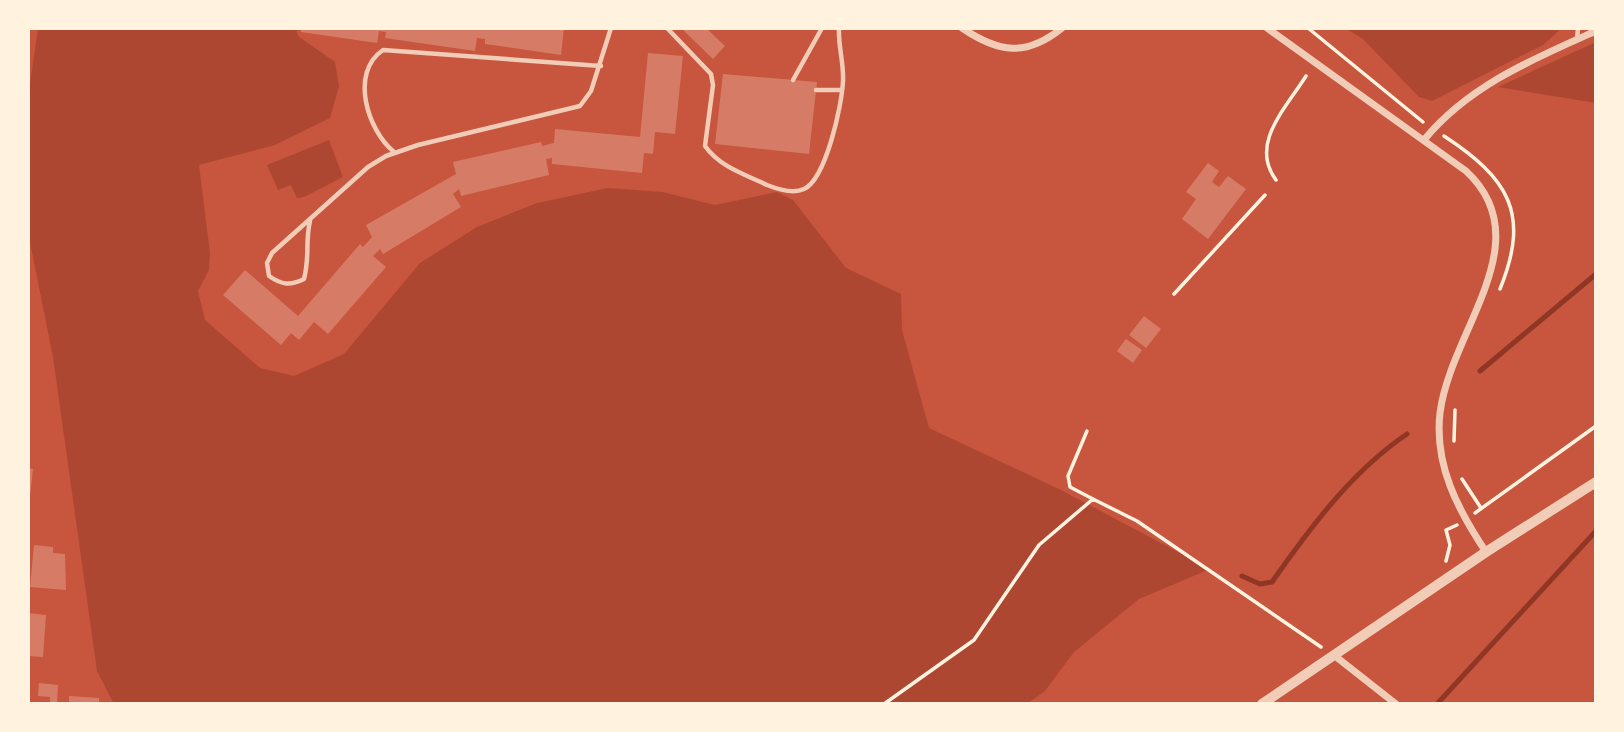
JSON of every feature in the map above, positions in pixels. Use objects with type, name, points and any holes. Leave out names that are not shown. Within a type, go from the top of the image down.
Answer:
[{"type":"street","points":[[962,28],[982,42],[1003,48],[1024,49],[1041,44],[1062,28]]},
{"type":"street","points":[[1267,28],[1424,140],[1479,183],[1496,216],[1496,256],[1451,366],[1440,412],[1439,441],[1445,472],[1465,521],[1486,552]]},
{"type":"street","points":[[1424,140],[1448,113],[1492,80],[1596,31]]},
{"type":"street","points":[[1262,704],[1486,552],[1596,482]]},
{"type":"street","points":[[1335,656],[1396,704]]},
{"type":"lane","points":[[310,221],[306,236],[310,257],[304,279],[293,285],[280,284],[269,276],[267,263],[272,253],[368,167],[395,153],[580,106],[591,91],[601,66],[611,28]]},
{"type":"lane","points":[[793,80],[822,28]]},
{"type":"lane","points":[[669,29],[711,74],[713,85],[705,146],[714,158],[774,188],[803,190],[816,179],[826,157],[839,106],[839,28]]},
{"type":"lane","points":[[1577,39],[1578,28]]},
{"type":"lane","points":[[395,153],[380,141],[365,94],[365,72],[374,56],[383,50],[601,66]]},
{"type":"lane","points":[[816,90],[841,90]]},
{"type":"path","points":[[1308,28],[1433,129]]},
{"type":"path","points":[[1276,180],[1265,162],[1267,139],[1306,76]]},
{"type":"path","points":[[1174,294],[1265,195]]},
{"type":"path","points":[[1442,568],[1449,556],[1446,530],[1465,521],[1596,426]]},
{"type":"path","points":[[1087,431],[1068,477],[1070,487],[1138,521],[1335,656]]},
{"type":"path","points":[[884,704],[974,640],[1039,545],[1093,499]]},
{"type":"path","points":[[1321,647],[1332,640]]},
{"type":"shaded area","points":[[38,28],[296,28],[298,36],[335,62],[339,86],[330,118],[275,145],[199,165],[210,253],[209,270],[198,291],[205,320],[260,368],[294,376],[344,354],[420,263],[477,227],[537,203],[608,188],[663,192],[715,205],[777,192],[793,200],[846,268],[901,294],[902,330],[929,428],[1061,490],[1210,569],[1139,599],[1074,652],[1045,691],[1027,704],[114,704],[97,671],[53,357],[28,232],[28,98]]},
{"type":"shaded area","points":[[1345,28],[1562,28],[1543,45],[1432,101],[1419,97],[1363,39]]},
{"type":"shaded area","points":[[1596,42],[1596,103],[1498,87]]},
{"type":"shaded area","points":[[329,140],[343,177],[304,197],[297,198],[291,185],[278,190],[267,165]]},
{"type":"building","points":[[301,28],[564,28],[561,55],[485,44],[485,39],[477,38],[475,51],[385,38],[386,32],[379,31],[377,43],[301,32]]},
{"type":"building","points":[[681,28],[706,28],[725,46],[713,59]]},
{"type":"building","points":[[648,53],[683,56],[675,134],[655,132],[653,154],[644,153],[642,173],[552,164],[552,158],[546,159],[549,175],[461,196],[459,189],[453,194],[461,207],[383,254],[380,249],[373,256],[386,267],[328,334],[314,322],[299,340],[291,333],[281,345],[223,295],[245,270],[298,316],[360,244],[363,247],[372,237],[366,225],[456,174],[453,162],[541,142],[542,146],[554,143],[555,129],[640,137]]},
{"type":"building","points":[[723,74],[817,82],[809,154],[715,144]]},
{"type":"building","points":[[1208,163],[1219,171],[1212,182],[1219,187],[1228,176],[1246,189],[1208,239],[1182,219],[1196,199],[1186,192]]},
{"type":"building","points":[[1144,316],[1161,329],[1146,348],[1129,335]]},
{"type":"building","points":[[1126,339],[1142,350],[1133,363],[1117,351]]},
{"type":"building","points":[[28,468],[33,469],[30,497],[28,497]]},
{"type":"building","points":[[34,545],[53,547],[53,553],[65,554],[66,590],[30,587]]},
{"type":"building","points":[[28,613],[46,615],[43,657],[28,656]]},
{"type":"building","points":[[39,683],[58,685],[57,704],[50,704],[50,697],[38,696]]},
{"type":"building","points":[[69,696],[99,698],[99,704],[69,704]]},
{"type":"waterway","points":[[1480,371],[1596,274]]},
{"type":"waterway","points":[[1242,576],[1260,584],[1272,582],[1301,541],[1350,483],[1407,434]]},
{"type":"waterway","points":[[1437,704],[1596,531]]}]
